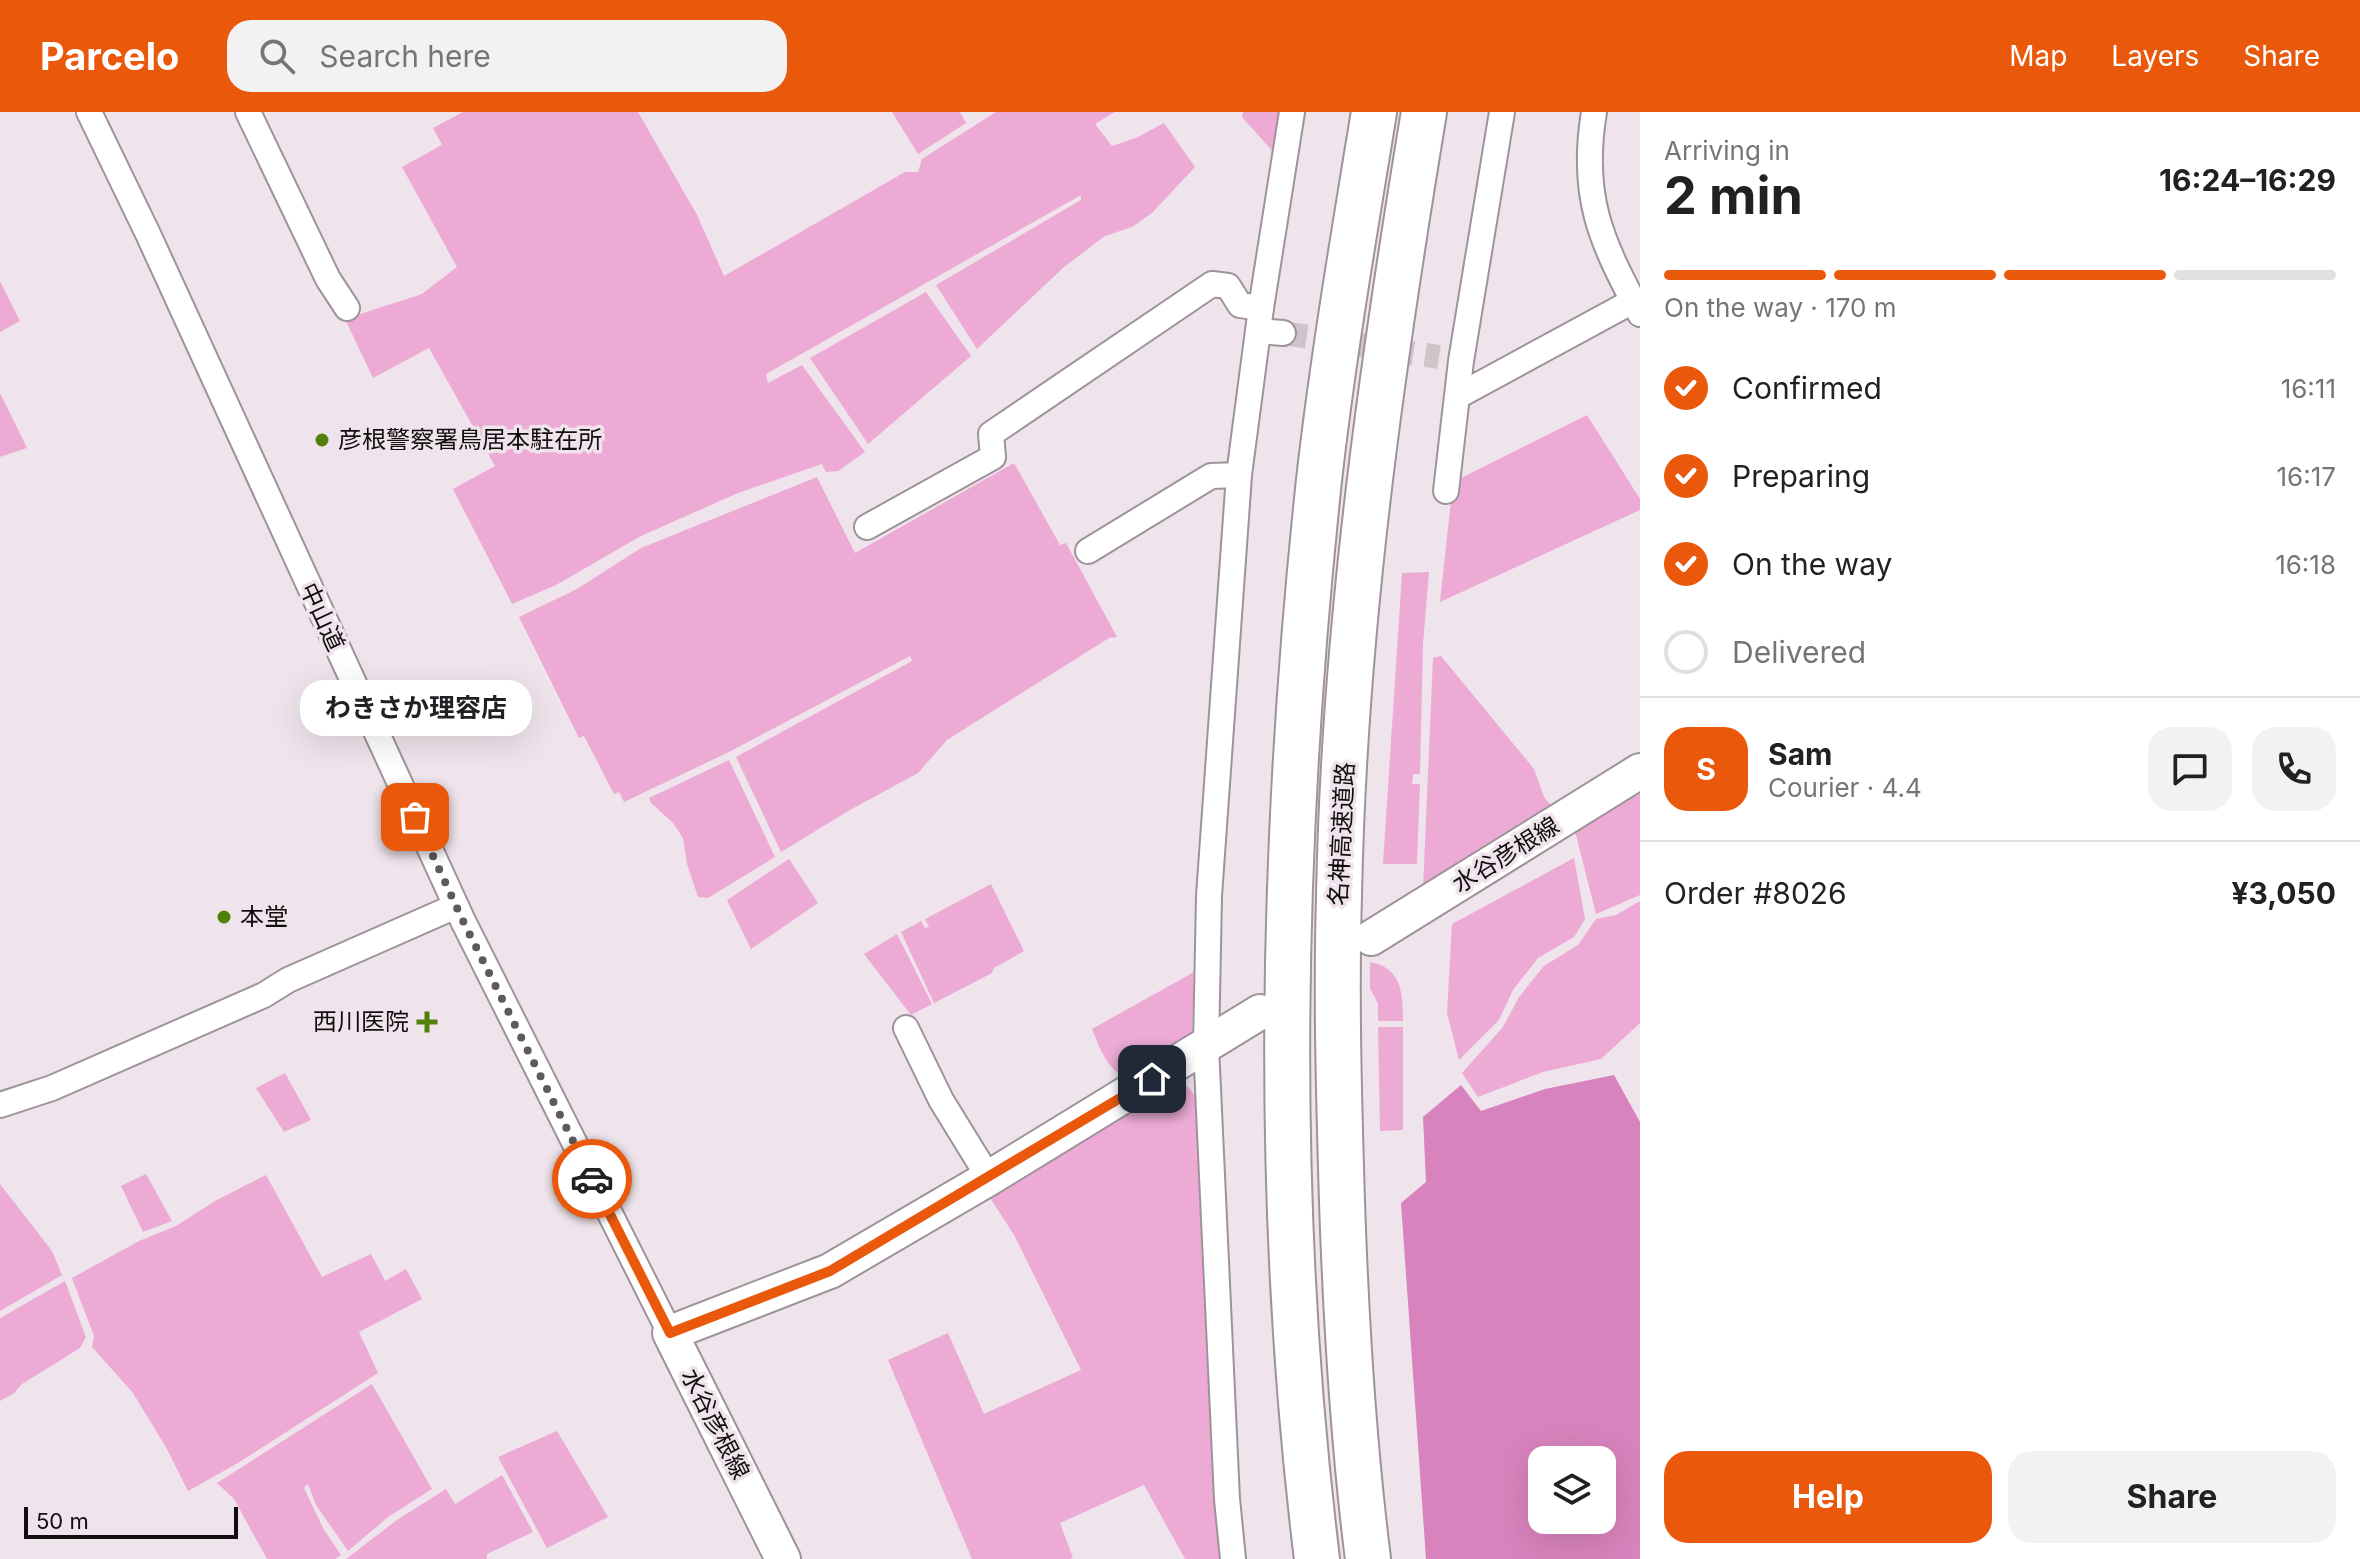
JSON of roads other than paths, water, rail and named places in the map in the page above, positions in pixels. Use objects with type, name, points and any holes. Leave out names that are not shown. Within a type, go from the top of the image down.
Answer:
[{"type":"highway","name":"名神高速道路","points":[[1317,1559],[1295,1311],[1288,1100],[1291,898],[1300,702],[1320,479],[1347,272],[1374,112]]},
{"type":"highway","name":"名神高速道路","points":[[1368,1559],[1346,1304],[1339,1097],[1339,894],[1349,703],[1370,483],[1397,278],[1424,112]]},
{"type":"main road","name":"水谷彦根線","points":[[1371,938],[1640,771]]},
{"type":"main road","points":[[670,1333],[830,1271],[1260,1012]]},
{"type":"main road","name":"水谷彦根線","points":[[670,1333],[783,1559]]},
{"type":"street","name":"中山道","points":[[89,112],[456,906],[670,1333]]},
{"type":"street","points":[[248,112],[328,279],[347,308]]},
{"type":"street","points":[[1233,1559],[1227,1499],[1206,1046],[1209,896],[1239,475],[1259,319],[1292,112]]},
{"type":"street","points":[[1446,491],[1458,396],[1450,359],[1479,240],[1502,112]]},
{"type":"street","points":[[1458,396],[1636,307],[1605,245],[1591,196],[1589,160],[1594,112]]},
{"type":"street","points":[[867,527],[993,457],[991,434],[1212,284],[1228,286],[1240,305],[1283,333]]},
{"type":"street","points":[[1088,551],[1211,476],[1239,475]]},
{"type":"street","points":[[0,1105],[52,1088],[456,906]]},
{"type":"street","points":[[906,1028],[941,1100],[989,1178]]},
{"type":"tunnel","points":[[1283,333],[1439,357]]},
{"type":"place","name":"彦根警察署鳥居本駐在所","points":[[322,440]]},
{"type":"place","name":"わきさか理容店","points":[[415,817]]},
{"type":"place","name":"本堂","points":[[224,917]]},
{"type":"place","name":"西川医院","points":[[427,1022]]}]
